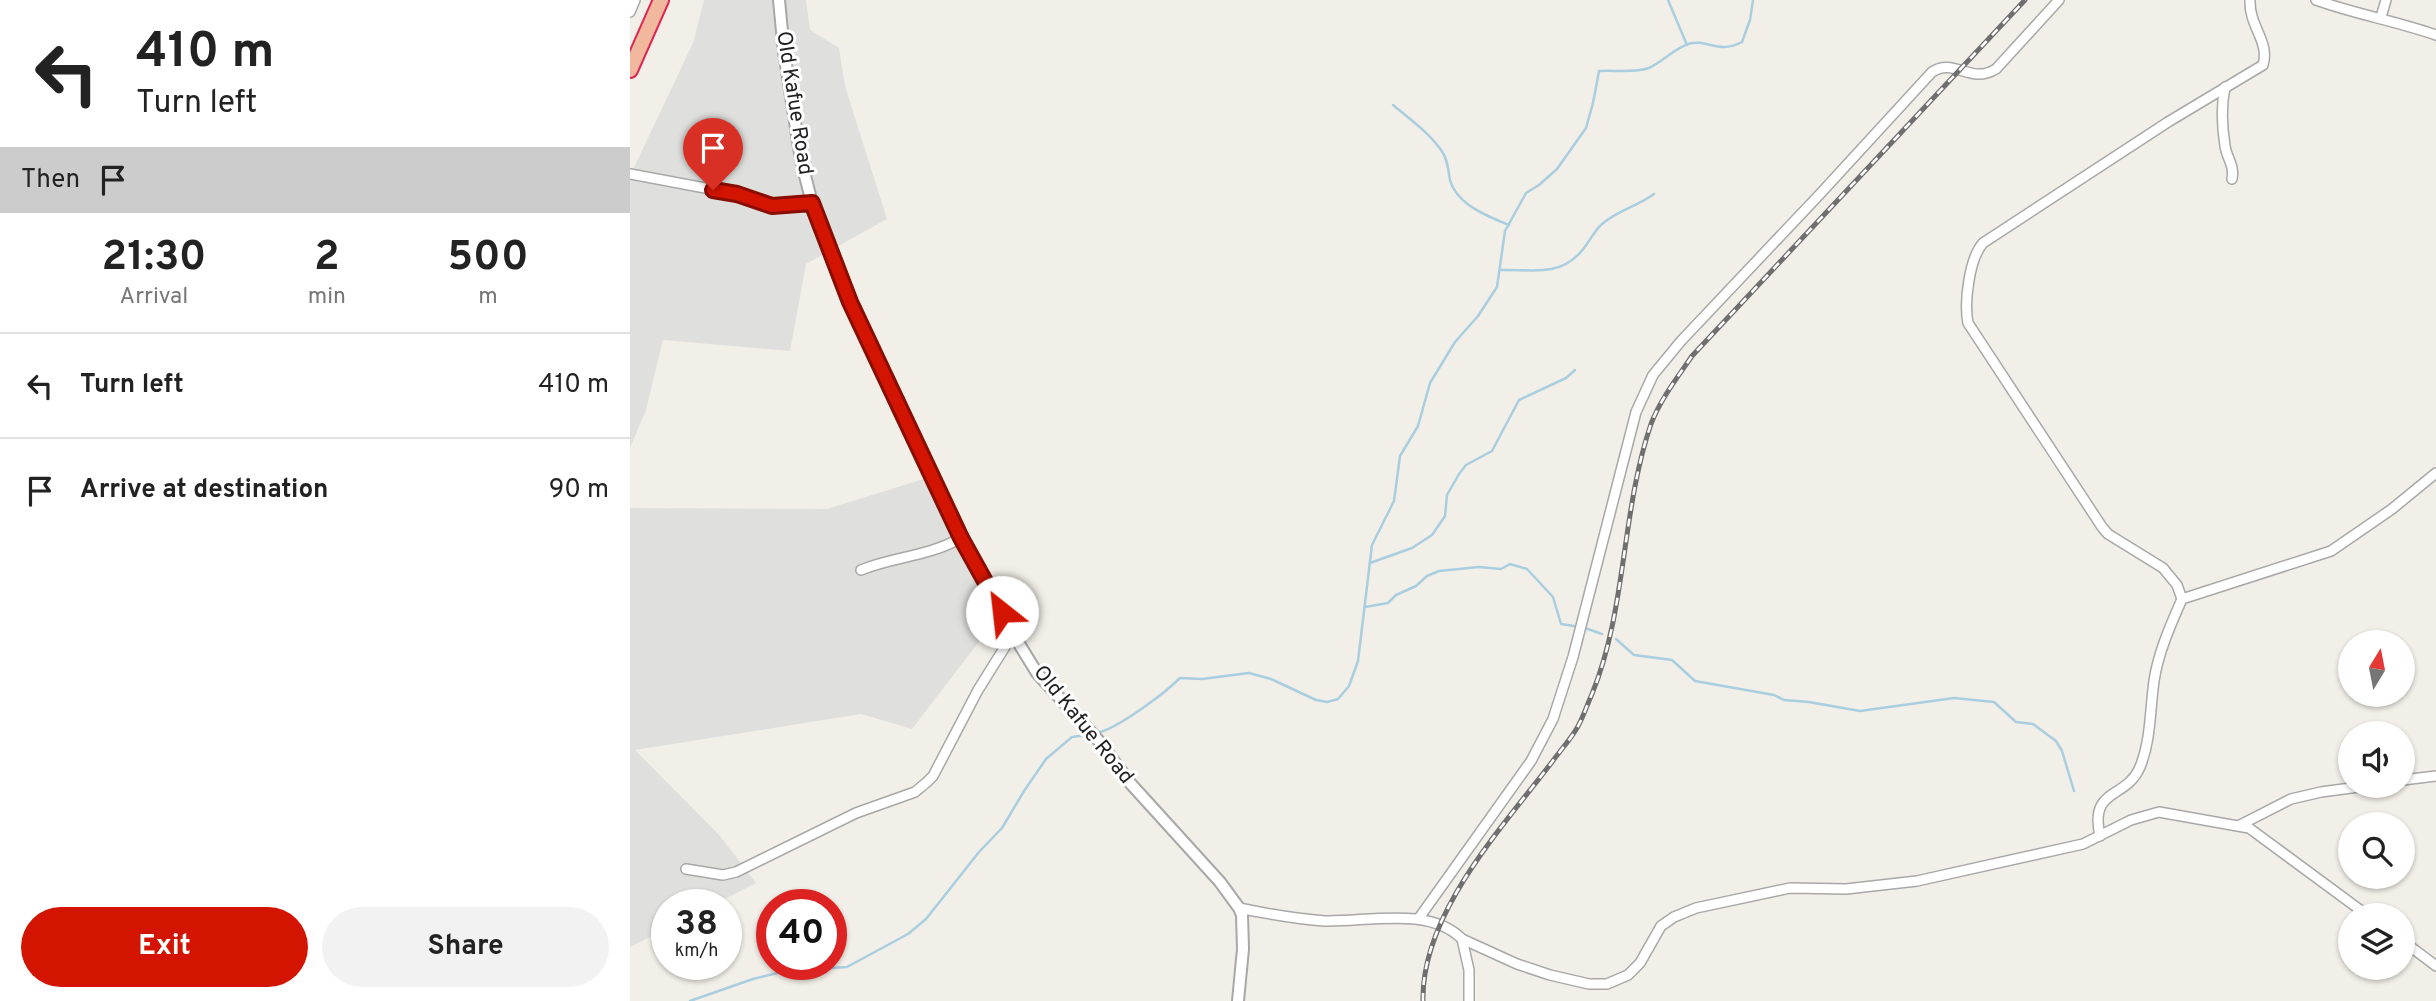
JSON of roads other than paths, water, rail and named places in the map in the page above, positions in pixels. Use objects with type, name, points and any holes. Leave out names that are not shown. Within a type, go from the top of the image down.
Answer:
[{"type":"highway","points":[[630,70],[661,0]]},
{"type":"street","points":[[630,12],[635,0]]},
{"type":"street","name":"Old Kafue Road","points":[[779,0],[802,160],[812,203],[850,302],[961,538],[1037,673],[1098,740],[1131,784],[1220,881],[1239,908],[1242,915],[1243,949],[1238,1001]]},
{"type":"street","points":[[1419,918],[1531,761],[1553,719],[1573,657],[1636,412],[1653,375],[1681,341],[1932,72],[1946,67],[1978,76],[1988,74],[1996,69],[2059,0]]},
{"type":"street","points":[[2100,836],[2097,819],[2103,803],[2136,774],[2141,765],[2150,722],[2154,678],[2182,599],[2171,575],[2108,534],[2091,511],[1968,323],[1966,302],[1976,252],[1983,243],[2168,122],[2263,65],[2264,46],[2253,25],[2250,0]]},
{"type":"street","points":[[2316,0],[2346,11],[2381,18],[2436,35]]},
{"type":"street","points":[[2381,18],[2386,0]]},
{"type":"street","points":[[2225,88],[2224,135],[2226,150],[2234,166],[2232,179]]},
{"type":"street","points":[[630,174],[737,194],[772,206],[812,203]]},
{"type":"street","points":[[2182,599],[2331,551],[2392,509],[2436,473]]},
{"type":"street","points":[[862,570],[880,562],[913,558],[946,547],[961,538]]},
{"type":"street","points":[[686,869],[723,875],[736,872],[856,813],[915,792],[933,776],[978,690],[1013,634]]},
{"type":"street","points":[[2415,779],[2436,776]]},
{"type":"street","points":[[2240,825],[2291,799],[2338,790]]},
{"type":"street","points":[[1239,908],[1285,918],[1327,921],[1419,918],[1441,924],[1462,939],[1528,968],[1589,984],[1607,984],[1628,975],[1640,962],[1661,926],[1696,908],[1790,888],[1846,889],[1917,881],[2082,844],[2131,820],[2159,812],[2240,825],[2259,834],[2351,903]]},
{"type":"street","points":[[1462,939],[1469,970],[1469,1001]]},
{"type":"street","points":[[2415,950],[2436,966]]},
{"type":"waterway","points":[[1668,0],[1687,45]]},
{"type":"waterway","points":[[1096,733],[1127,718],[1180,678],[1202,679],[1249,673],[1271,679],[1316,700],[1327,702],[1338,699],[1349,686],[1358,661],[1372,545],[1394,501],[1400,456],[1418,426],[1430,383],[1455,342],[1478,316],[1497,287],[1505,231],[1526,193],[1557,169],[1586,128],[1599,71],[1644,70],[1688,44],[1734,46],[1742,42],[1750,20],[1753,0]]},
{"type":"waterway","points":[[1393,105],[1436,143],[1459,196],[1475,209],[1509,225]]},
{"type":"waterway","points":[[1501,270],[1543,270],[1562,266],[1579,254],[1608,219],[1654,194]]},
{"type":"waterway","points":[[1370,563],[1412,548],[1432,535],[1445,516],[1447,495],[1459,474],[1466,465],[1492,451],[1519,400],[1566,378],[1575,370]]},
{"type":"waterway","points":[[1365,607],[1388,603],[1396,595],[1439,571],[1479,567],[1501,569],[1510,564],[1527,569],[1553,597],[1561,624],[1574,626]]},
{"type":"waterway","points":[[1585,628],[1602,634]]},
{"type":"waterway","points":[[1616,639],[1634,655],[1672,660],[1695,681],[1774,695],[1784,700],[1860,711],[1954,698],[1994,702],[2016,722],[2033,724],[2056,741],[2062,751],[2074,791]]},
{"type":"waterway","points":[[690,1001],[753,979],[786,971],[847,967],[908,934],[926,919],[979,852],[1002,828],[1046,759],[1072,737],[1086,735]]},
{"type":"railway","points":[[1423,1001],[1426,968],[1435,936],[1450,905],[1489,844],[1574,732],[1592,694],[1612,628],[1641,457],[1651,424],[1664,398],[1692,356],[2025,0]]}]
